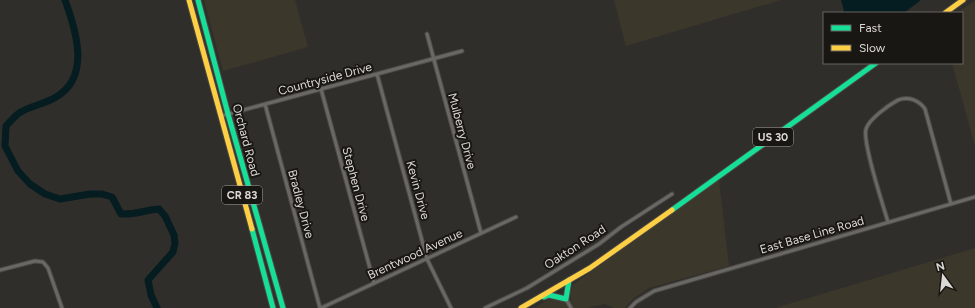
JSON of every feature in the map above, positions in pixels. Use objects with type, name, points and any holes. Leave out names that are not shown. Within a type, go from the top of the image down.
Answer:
[{"type":"main road","name":"Orchard Road","points":[[189,0],[273,308]]},
{"type":"main road","name":"Orchard Road","points":[[198,0],[228,114],[283,308]]},
{"type":"main road","points":[[946,12],[963,0]]},
{"type":"main road","name":"US 30","points":[[521,308],[615,251],[875,64]]},
{"type":"main road","points":[[539,298],[549,295],[566,299],[569,280]]},
{"type":"street","name":"Mulberry Drive","points":[[427,34],[481,233]]},
{"type":"street","name":"Countryside Drive","points":[[221,116],[462,51]]},
{"type":"street","name":"Kevin Drive","points":[[377,74],[427,259],[451,308]]},
{"type":"street","name":"Stephen Drive","points":[[321,89],[374,283]]},
{"type":"street","points":[[888,222],[876,182],[865,133],[870,120],[895,102],[903,99],[910,98],[917,101],[922,104],[925,109],[951,204]]},
{"type":"street","name":"Bradley Drive","points":[[265,104],[321,308]]},
{"type":"street","name":"Oakton Road","points":[[485,308],[527,288],[599,244],[621,226],[672,194]]},
{"type":"street","name":"East Base Line Road","points":[[630,308],[636,302],[654,291],[975,197]]},
{"type":"street","name":"Brentwood Avenue","points":[[321,308],[516,217]]},
{"type":"street","points":[[0,270],[35,261],[43,262],[48,268],[62,308]]},
{"type":"street","points":[[566,299],[571,308]]},
{"type":"shaded area","points":[[204,0],[295,0],[308,47],[223,71]]},
{"type":"shaded area","points":[[614,0],[781,0],[626,46]]},
{"type":"shaded area","points":[[975,1],[975,146],[952,64],[963,64],[963,12],[958,12]]},
{"type":"shaded area","points":[[719,180],[729,266],[649,288],[634,298],[625,308],[614,308],[605,304],[588,307],[596,308],[533,308],[552,298],[571,300],[570,292],[574,284]]},
{"type":"shaded area","points":[[975,248],[975,308],[775,308],[879,277]]},
{"type":"water","points":[[841,0],[921,0],[905,12],[843,12]]},
{"type":"waterway","points":[[65,0],[73,25],[78,52],[74,78],[67,88],[56,97],[23,111],[14,117],[6,126],[5,146],[18,171],[30,184],[45,194],[60,199],[90,194],[102,194],[112,197],[121,214],[131,214],[159,209],[165,216],[174,235],[175,243],[173,252],[148,280],[151,295],[157,308]]},
{"type":"traffic: fast","points":[[198,0],[228,114],[283,308]]},
{"type":"traffic: fast","points":[[672,210],[875,64]]},
{"type":"traffic: fast","points":[[252,229],[273,308]]},
{"type":"traffic: fast","points":[[544,297],[549,295],[566,299],[569,280]]},
{"type":"traffic: slow","points":[[189,0],[252,229]]},
{"type":"traffic: slow","points":[[946,12],[963,0]]},
{"type":"traffic: slow","points":[[521,308],[590,268],[672,210]]}]
